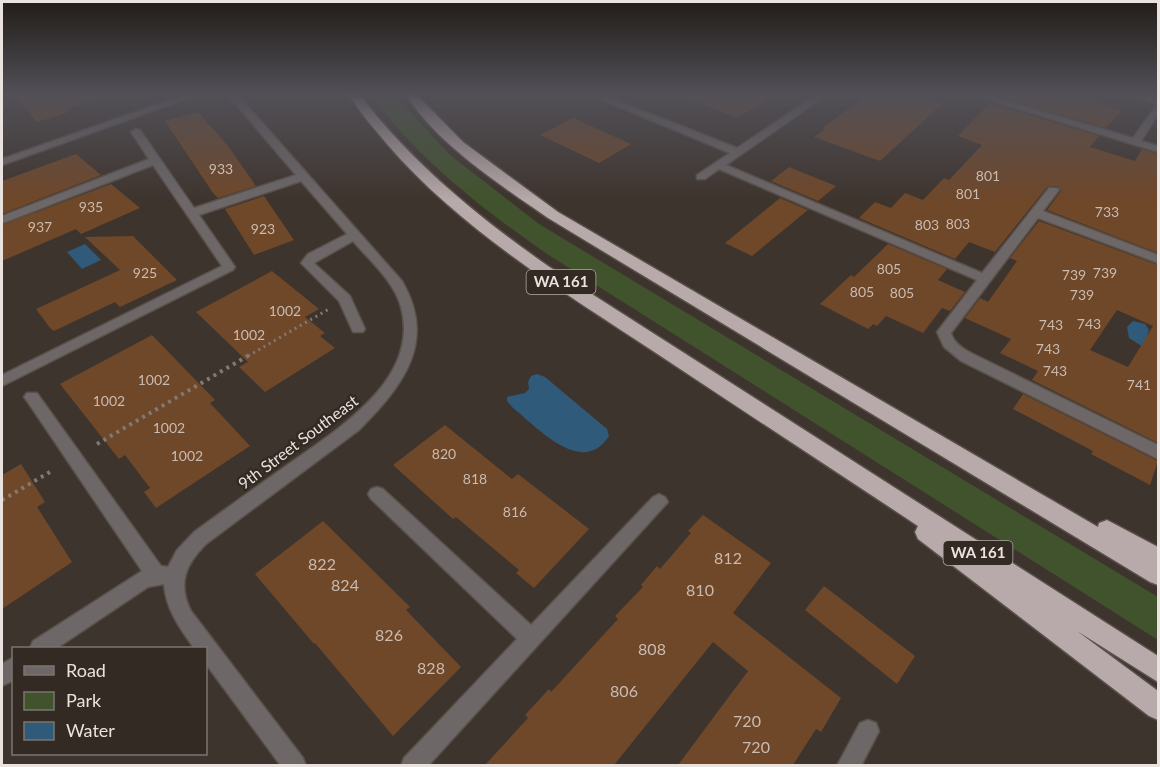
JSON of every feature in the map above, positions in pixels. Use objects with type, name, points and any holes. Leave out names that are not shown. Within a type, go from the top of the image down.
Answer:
[{"type":"highway","name":"WA 161","points":[[380,130],[452,201],[509,246],[1158,670]]},
{"type":"highway","name":"WA 161","points":[[443,130],[498,176],[553,215],[1158,574]]},
{"type":"highway","points":[[836,383],[1158,558]]},
{"type":"highway","points":[[797,435],[1158,707]]},
{"type":"street","points":[[2,162],[93,130]]},
{"type":"street","name":"9th Street Southeast","points":[[165,575],[200,538],[353,426],[381,397],[406,360],[411,336],[411,316],[406,298],[397,284],[263,130]]},
{"type":"street","points":[[682,130],[737,152]]},
{"type":"street","points":[[701,177],[770,130]]},
{"type":"street","points":[[1095,130],[1158,148]]},
{"type":"street","points":[[1136,142],[1144,130]]},
{"type":"street","points":[[2,381],[229,267],[136,132]]},
{"type":"street","points":[[2,220],[156,160]]},
{"type":"street","points":[[718,165],[985,279]]},
{"type":"street","points":[[192,213],[304,176]]},
{"type":"street","points":[[1053,190],[944,332],[946,341],[954,350],[1158,452]]},
{"type":"street","points":[[1036,213],[1158,259]]},
{"type":"street","points":[[355,235],[312,257],[307,263],[345,299],[358,329]]},
{"type":"street","points":[[32,397],[165,575],[184,618],[206,647]]},
{"type":"street","points":[[377,494],[531,639]]},
{"type":"street","points":[[412,765],[659,502]]},
{"type":"street","points":[[41,647],[122,591],[165,575]]},
{"type":"street","points":[[207,648],[295,765]]},
{"type":"street","points":[[848,765],[868,731]]},
{"type":"path","points":[[97,444],[345,299]]},
{"type":"path","points":[[2,500],[50,472]]},
{"type":"green space","points":[[400,130],[426,130],[450,155],[539,224],[1158,597],[1158,640],[547,254],[498,219],[452,181]]},
{"type":"water","points":[[85,244],[101,260],[82,269],[67,252]]},
{"type":"water","points":[[1133,321],[1145,324],[1149,330],[1143,347],[1129,338],[1127,327]]},
{"type":"water","points":[[537,374],[545,377],[607,429],[609,436],[598,448],[586,452],[573,451],[560,445],[534,426],[507,401],[507,397],[525,393],[529,389],[528,382],[531,376]]},
{"type":"building","points":[[171,130],[214,130],[256,186],[218,198]]},
{"type":"building","points":[[550,130],[599,130],[631,144],[599,163],[540,135]]},
{"type":"building","points":[[824,130],[914,130],[880,161],[814,137]]},
{"type":"building","points":[[964,130],[1078,130],[1099,136],[1090,147],[1135,161],[1142,149],[1158,154],[1158,253],[1047,210],[1061,191],[1057,186],[1047,187],[995,252],[969,242],[955,259],[859,218],[875,202],[891,208],[905,193],[923,200],[944,178],[949,180],[982,145],[958,136]]},
{"type":"building","points":[[76,154],[101,175],[2,214],[2,181]]},
{"type":"building","points":[[789,167],[836,186],[818,201],[771,181]]},
{"type":"building","points":[[111,184],[140,208],[81,234],[76,229],[2,261],[2,225]]},
{"type":"building","points":[[264,196],[294,240],[254,255],[225,209]]},
{"type":"building","points":[[780,198],[808,210],[752,256],[725,243]]},
{"type":"building","points":[[1039,221],[1158,265],[1158,443],[1032,380],[1038,371],[1000,353],[1011,339],[965,318],[980,298],[988,302],[1017,261],[1010,258]],"holes":[[[1117,310],[1153,326],[1128,367],[1090,350]]]},
{"type":"building","points":[[133,236],[177,280],[120,307],[115,302],[54,331],[50,328],[36,309],[120,270],[85,237]]},
{"type":"building","points":[[888,244],[947,269],[938,280],[965,292],[950,311],[942,308],[923,333],[886,316],[877,326],[873,324],[868,329],[820,304],[851,275],[854,277]]},
{"type":"building","points":[[272,271],[319,309],[305,317],[325,333],[320,336],[335,348],[265,392],[239,367],[248,362],[196,312]]},
{"type":"building","points":[[152,335],[215,400],[210,403],[250,446],[156,508],[144,492],[150,488],[125,455],[119,459],[60,384]]},
{"type":"building","points":[[1023,394],[1158,461],[1150,485],[1091,454],[1093,451],[1013,409]]},
{"type":"building","points":[[445,425],[512,479],[518,474],[589,529],[534,588],[516,573],[519,570],[456,517],[453,519],[393,465]]},
{"type":"building","points":[[21,464],[45,502],[37,507],[72,562],[2,609],[2,475]]},
{"type":"building","points":[[703,515],[771,563],[733,613],[841,698],[821,732],[816,729],[793,765],[678,765],[748,671],[713,642],[614,765],[485,765],[528,718],[525,715],[549,689],[551,692],[618,619],[615,616],[643,587],[641,585],[657,566],[660,569],[691,533],[688,531]]},
{"type":"building","points":[[323,521],[410,607],[406,610],[461,667],[393,736],[255,574]]},
{"type":"building","points":[[824,586],[915,656],[897,684],[805,610]]}]
